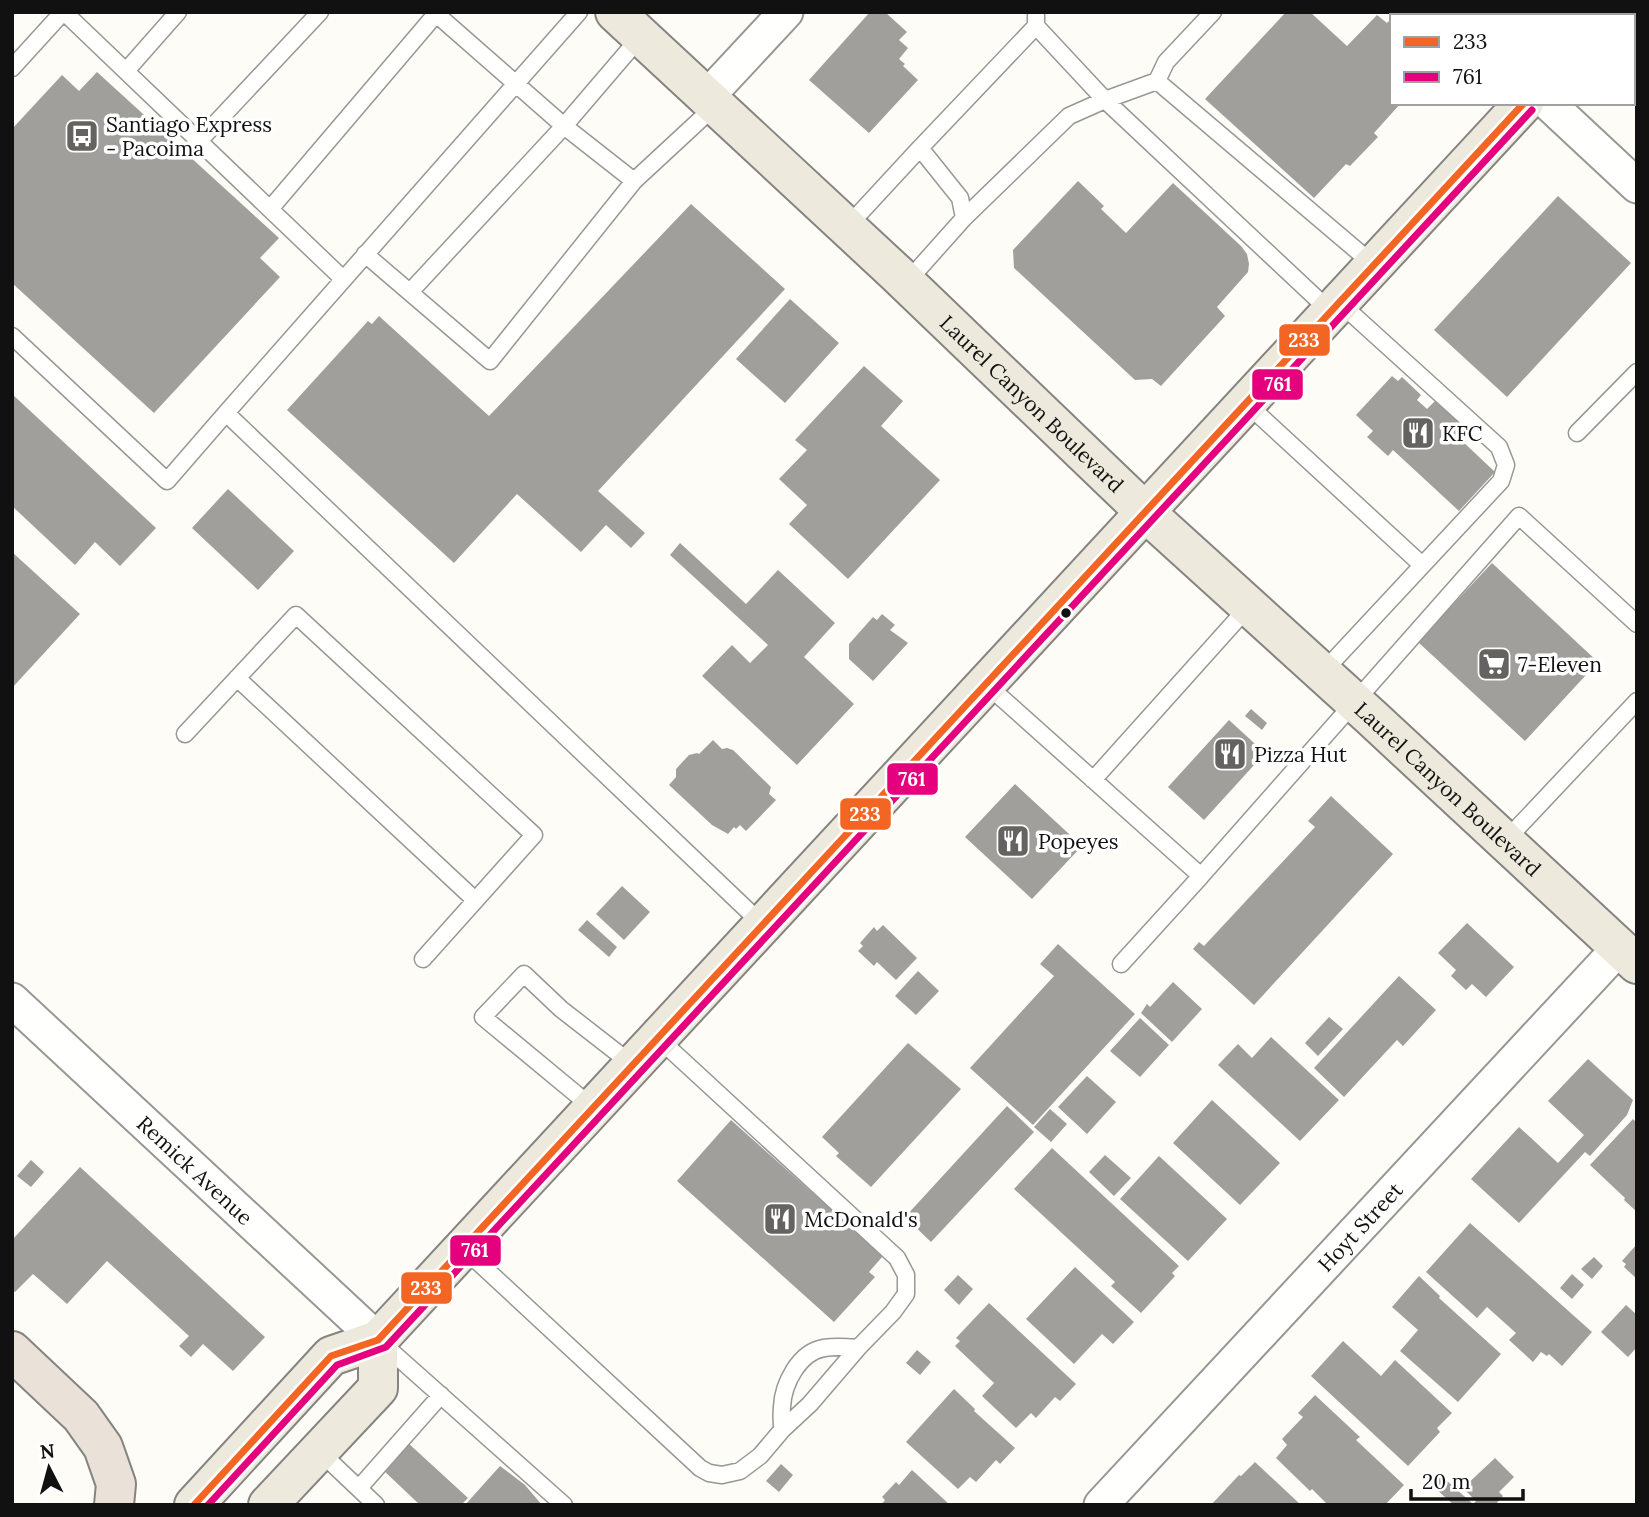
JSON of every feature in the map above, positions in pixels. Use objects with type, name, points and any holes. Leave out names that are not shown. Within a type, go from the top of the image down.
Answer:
[{"type":"highway","points":[[12,1351],[82,1416],[103,1447],[116,1484],[114,1505]]},
{"type":"main road","name":"Laurel Canyon Boulevard","points":[[628,24],[847,227],[1145,512],[1628,956]]},
{"type":"main road","points":[[194,1505],[331,1356],[378,1340],[1522,105]]},
{"type":"main road","points":[[268,1505],[378,1388],[378,1340]]},
{"type":"street","points":[[710,102],[786,12]]},
{"type":"street","points":[[1550,105],[1637,186]]},
{"type":"street","name":"Hoyt Street","points":[[1101,1505],[1628,956]]},
{"type":"street","name":"Remick Avenue","points":[[12,1000],[378,1340]]},
{"type":"lane","points":[[12,68],[64,12],[343,279]]},
{"type":"lane","points":[[127,71],[178,12]]},
{"type":"lane","points":[[199,141],[320,12]]},
{"type":"lane","points":[[12,336],[167,481],[579,12]]},
{"type":"lane","points":[[906,283],[964,218],[1069,116],[1157,81],[1166,62],[1213,12]]},
{"type":"lane","points":[[270,209],[435,13],[564,126],[634,181]]},
{"type":"lane","points":[[847,227],[1036,19],[1105,100],[1335,307],[1499,447],[1506,465],[1501,481],[1322,673]]},
{"type":"lane","points":[[410,292],[564,126],[628,24]]},
{"type":"lane","points":[[1157,81],[1374,265]]},
{"type":"lane","points":[[365,254],[490,361],[634,181],[710,102]]},
{"type":"lane","points":[[920,148],[960,198],[964,218]]},
{"type":"lane","points":[[960,198],[983,199]]},
{"type":"lane","points":[[1577,433],[1637,372]]},
{"type":"lane","points":[[1246,403],[1422,565]]},
{"type":"lane","points":[[226,413],[762,925]]},
{"type":"lane","points":[[1121,964],[1519,516],[1637,624]]},
{"type":"lane","points":[[1093,780],[1249,606]]},
{"type":"lane","points":[[185,734],[296,615],[534,835],[422,958]]},
{"type":"lane","points":[[237,678],[475,900]]},
{"type":"lane","points":[[986,684],[1201,876]]},
{"type":"lane","points":[[1505,841],[1637,701]]},
{"type":"lane","points":[[463,1248],[700,1468],[722,1475],[740,1471],[760,1456],[893,1312],[906,1294],[906,1275],[897,1258],[645,1052],[561,1009],[524,974],[484,1017],[593,1108]]},
{"type":"lane","points":[[378,1340],[564,1505]]},
{"type":"lane","points":[[782,1430],[782,1406],[786,1386],[794,1369],[807,1356],[822,1348],[858,1348]]},
{"type":"lane","points":[[359,1488],[441,1395]]},
{"type":"lane","points":[[318,1450],[376,1505]]},
{"type":"building","points":[[870,12],[885,12],[907,32],[899,40],[908,48],[899,59],[918,80],[869,133],[809,80]]},
{"type":"building","points":[[1286,12],[1310,12],[1347,46],[1377,15],[1387,23],[1390,22],[1390,105],[1399,105],[1374,133],[1378,137],[1350,166],[1346,164],[1314,198],[1205,99]]},
{"type":"building","points":[[97,72],[279,238],[260,258],[280,277],[154,413],[12,283],[12,129],[62,75],[79,91]]},
{"type":"building","points":[[1078,181],[1104,206],[1101,209],[1126,233],[1173,183],[1247,254],[1248,272],[1217,307],[1225,316],[1161,386],[1152,379],[1135,380],[1014,268],[1013,250]]},
{"type":"building","points":[[1558,196],[1631,263],[1507,397],[1434,330]]},
{"type":"building","points":[[691,204],[785,289],[598,491],[645,533],[631,548],[606,525],[581,552],[517,494],[454,563],[287,410],[368,321],[372,324],[379,316],[489,416]]},
{"type":"building","points":[[790,299],[839,343],[785,403],[736,359]]},
{"type":"building","points":[[864,366],[903,401],[881,426],[940,480],[848,579],[789,524],[807,505],[779,479],[807,450],[795,440]]},
{"type":"building","points":[[1392,376],[1398,381],[1402,377],[1421,395],[1417,400],[1427,409],[1435,401],[1448,413],[1453,408],[1466,421],[1461,426],[1466,430],[1459,438],[1495,472],[1459,511],[1393,450],[1388,456],[1367,437],[1373,431],[1356,415]]},
{"type":"building","points":[[12,394],[156,528],[120,566],[95,542],[75,565],[12,506]]},
{"type":"building","points":[[228,489],[294,551],[258,590],[192,528]]},
{"type":"building","points":[[680,543],[746,604],[778,570],[835,623],[804,657],[854,704],[797,765],[702,676],[732,645],[750,663],[768,645],[670,555]]},
{"type":"building","points":[[12,552],[80,614],[12,688]]},
{"type":"building","points":[[1492,563],[1598,662],[1525,741],[1418,642]]},
{"type":"building","points":[[882,614],[895,625],[890,630],[908,643],[873,681],[849,659],[849,644],[873,617],[877,620]]},
{"type":"building","points":[[1251,709],[1267,723],[1262,730],[1245,716]]},
{"type":"building","points":[[1229,720],[1265,753],[1204,820],[1168,787]]},
{"type":"building","points":[[713,740],[722,749],[733,750],[771,787],[769,794],[776,800],[746,831],[740,825],[728,834],[712,825],[669,785],[676,777],[676,769],[689,755],[699,754]]},
{"type":"building","points":[[1015,784],[1082,846],[1032,899],[965,837]]},
{"type":"building","points":[[1331,796],[1393,854],[1254,1005],[1193,949],[1199,942],[1204,946],[1315,827],[1308,821]]},
{"type":"building","points":[[622,886],[650,912],[624,940],[596,914]]},
{"type":"building","points":[[587,920],[617,947],[609,957],[578,930]]},
{"type":"building","points":[[1467,923],[1514,967],[1486,997],[1472,984],[1466,990],[1451,976],[1456,970],[1438,953]]},
{"type":"building","points":[[883,925],[917,958],[896,980],[877,962],[874,966],[858,951],[863,946],[860,943],[874,927],[877,931]]},
{"type":"building","points":[[1058,944],[1135,1014],[1033,1125],[970,1068],[1054,976],[1040,964]]},
{"type":"building","points":[[918,971],[939,991],[916,1015],[895,996]]},
{"type":"building","points":[[1399,976],[1436,1010],[1403,1046],[1397,1040],[1344,1097],[1314,1068]]},
{"type":"building","points":[[1173,982],[1202,1009],[1172,1042],[1141,1013],[1147,1004],[1150,1007]]},
{"type":"building","points":[[1329,1017],[1343,1029],[1318,1056],[1305,1043]]},
{"type":"building","points":[[1140,1018],[1169,1045],[1140,1077],[1110,1051]]},
{"type":"building","points":[[1271,1037],[1339,1100],[1300,1141],[1218,1065],[1238,1044],[1252,1058]]},
{"type":"building","points":[[908,1043],[961,1089],[871,1187],[836,1156],[839,1153],[822,1137]]},
{"type":"building","points":[[1588,1059],[1633,1100],[1627,1115],[1590,1156],[1585,1152],[1519,1223],[1471,1179],[1519,1127],[1558,1163],[1584,1135],[1548,1101]]},
{"type":"building","points":[[1087,1076],[1116,1102],[1087,1134],[1058,1107]]},
{"type":"building","points":[[1212,1100],[1280,1163],[1240,1205],[1173,1143]]},
{"type":"building","points":[[1007,1106],[1034,1132],[931,1242],[905,1217]]},
{"type":"building","points":[[1050,1109],[1067,1124],[1051,1142],[1034,1127]]},
{"type":"building","points":[[1633,1119],[1637,1123],[1637,1212],[1590,1165]]},
{"type":"building","name":"McDonald's","points":[[731,1120],[883,1256],[869,1272],[875,1277],[834,1322],[677,1181]]},
{"type":"building","points":[[1052,1148],[1179,1266],[1172,1273],[1175,1276],[1141,1313],[1111,1286],[1115,1282],[1014,1189]]},
{"type":"building","points":[[1105,1155],[1131,1178],[1114,1196],[1089,1172]]},
{"type":"building","points":[[1159,1156],[1227,1219],[1188,1261],[1120,1199]]},
{"type":"building","points":[[31,1160],[44,1172],[31,1187],[17,1176]]},
{"type":"building","points":[[80,1167],[265,1337],[233,1371],[203,1344],[191,1357],[179,1346],[189,1336],[107,1261],[67,1304],[33,1274],[15,1292],[12,1290],[12,1240]]},
{"type":"building","points":[[1470,1223],[1592,1332],[1562,1366],[1549,1354],[1547,1356],[1541,1352],[1533,1362],[1509,1340],[1516,1333],[1487,1307],[1477,1318],[1426,1272]]},
{"type":"building","points":[[1637,1244],[1637,1279],[1624,1267],[1626,1264],[1622,1261]]},
{"type":"building","points":[[1594,1257],[1603,1266],[1592,1279],[1581,1269]]},
{"type":"building","points":[[1075,1267],[1134,1322],[1113,1344],[1102,1334],[1074,1364],[1026,1319]]},
{"type":"building","points":[[1572,1274],[1584,1285],[1572,1299],[1560,1288]]},
{"type":"building","points":[[958,1275],[973,1289],[959,1305],[944,1290]]},
{"type":"building","points":[[1419,1276],[1439,1298],[1501,1354],[1458,1402],[1400,1351],[1418,1330],[1392,1307]]},
{"type":"building","points":[[989,1303],[1076,1384],[1060,1401],[1055,1397],[1036,1418],[1031,1413],[1016,1428],[982,1396],[994,1383],[955,1346],[960,1341],[956,1338]]},
{"type":"building","points":[[1626,1305],[1637,1315],[1637,1347],[1628,1357],[1601,1332]]},
{"type":"building","points":[[1343,1341],[1381,1376],[1395,1360],[1452,1413],[1437,1428],[1440,1432],[1408,1466],[1311,1376]]},
{"type":"building","points":[[917,1350],[931,1362],[920,1375],[906,1363]]},
{"type":"building","points":[[954,1389],[1015,1448],[1000,1464],[996,1460],[976,1482],[970,1477],[958,1489],[906,1442]]},
{"type":"building","points":[[1315,1395],[1360,1437],[1356,1440],[1404,1485],[1385,1505],[1328,1505],[1276,1458],[1287,1445],[1282,1439],[1303,1417],[1298,1413]]},
{"type":"building","points":[[407,1442],[468,1498],[461,1505],[420,1505],[382,1469]]},
{"type":"building","points":[[1495,1458],[1514,1477],[1499,1492],[1503,1496],[1495,1505],[1454,1505],[1428,1482],[1437,1472],[1473,1504],[1476,1501],[1463,1488]]},
{"type":"building","points":[[1255,1462],[1301,1505],[1211,1505]]},
{"type":"building","points":[[781,1464],[793,1475],[779,1492],[766,1481]]},
{"type":"building","points":[[500,1466],[525,1485],[542,1505],[465,1505]]},
{"type":"building","points":[[912,1470],[950,1505],[881,1505],[885,1500],[882,1497],[896,1482],[899,1485]]},
{"type":"transit line","name":"233","points":[[194,1505],[331,1356],[378,1340],[1522,105]]},
{"type":"transit line","name":"761","points":[[208,1505],[337,1365],[386,1347],[1532,110]]},
{"type":"place","name":"Santiago Express - Pacoima","points":[[82,136]]},
{"type":"place","name":"KFC","points":[[1418,433]]},
{"type":"place","name":"7-Eleven","points":[[1494,664]]},
{"type":"place","name":"Pizza Hut","points":[[1230,754]]},
{"type":"place","name":"Popeyes","points":[[1013,841]]},
{"type":"place","name":"McDonald's","points":[[780,1219]]}]
